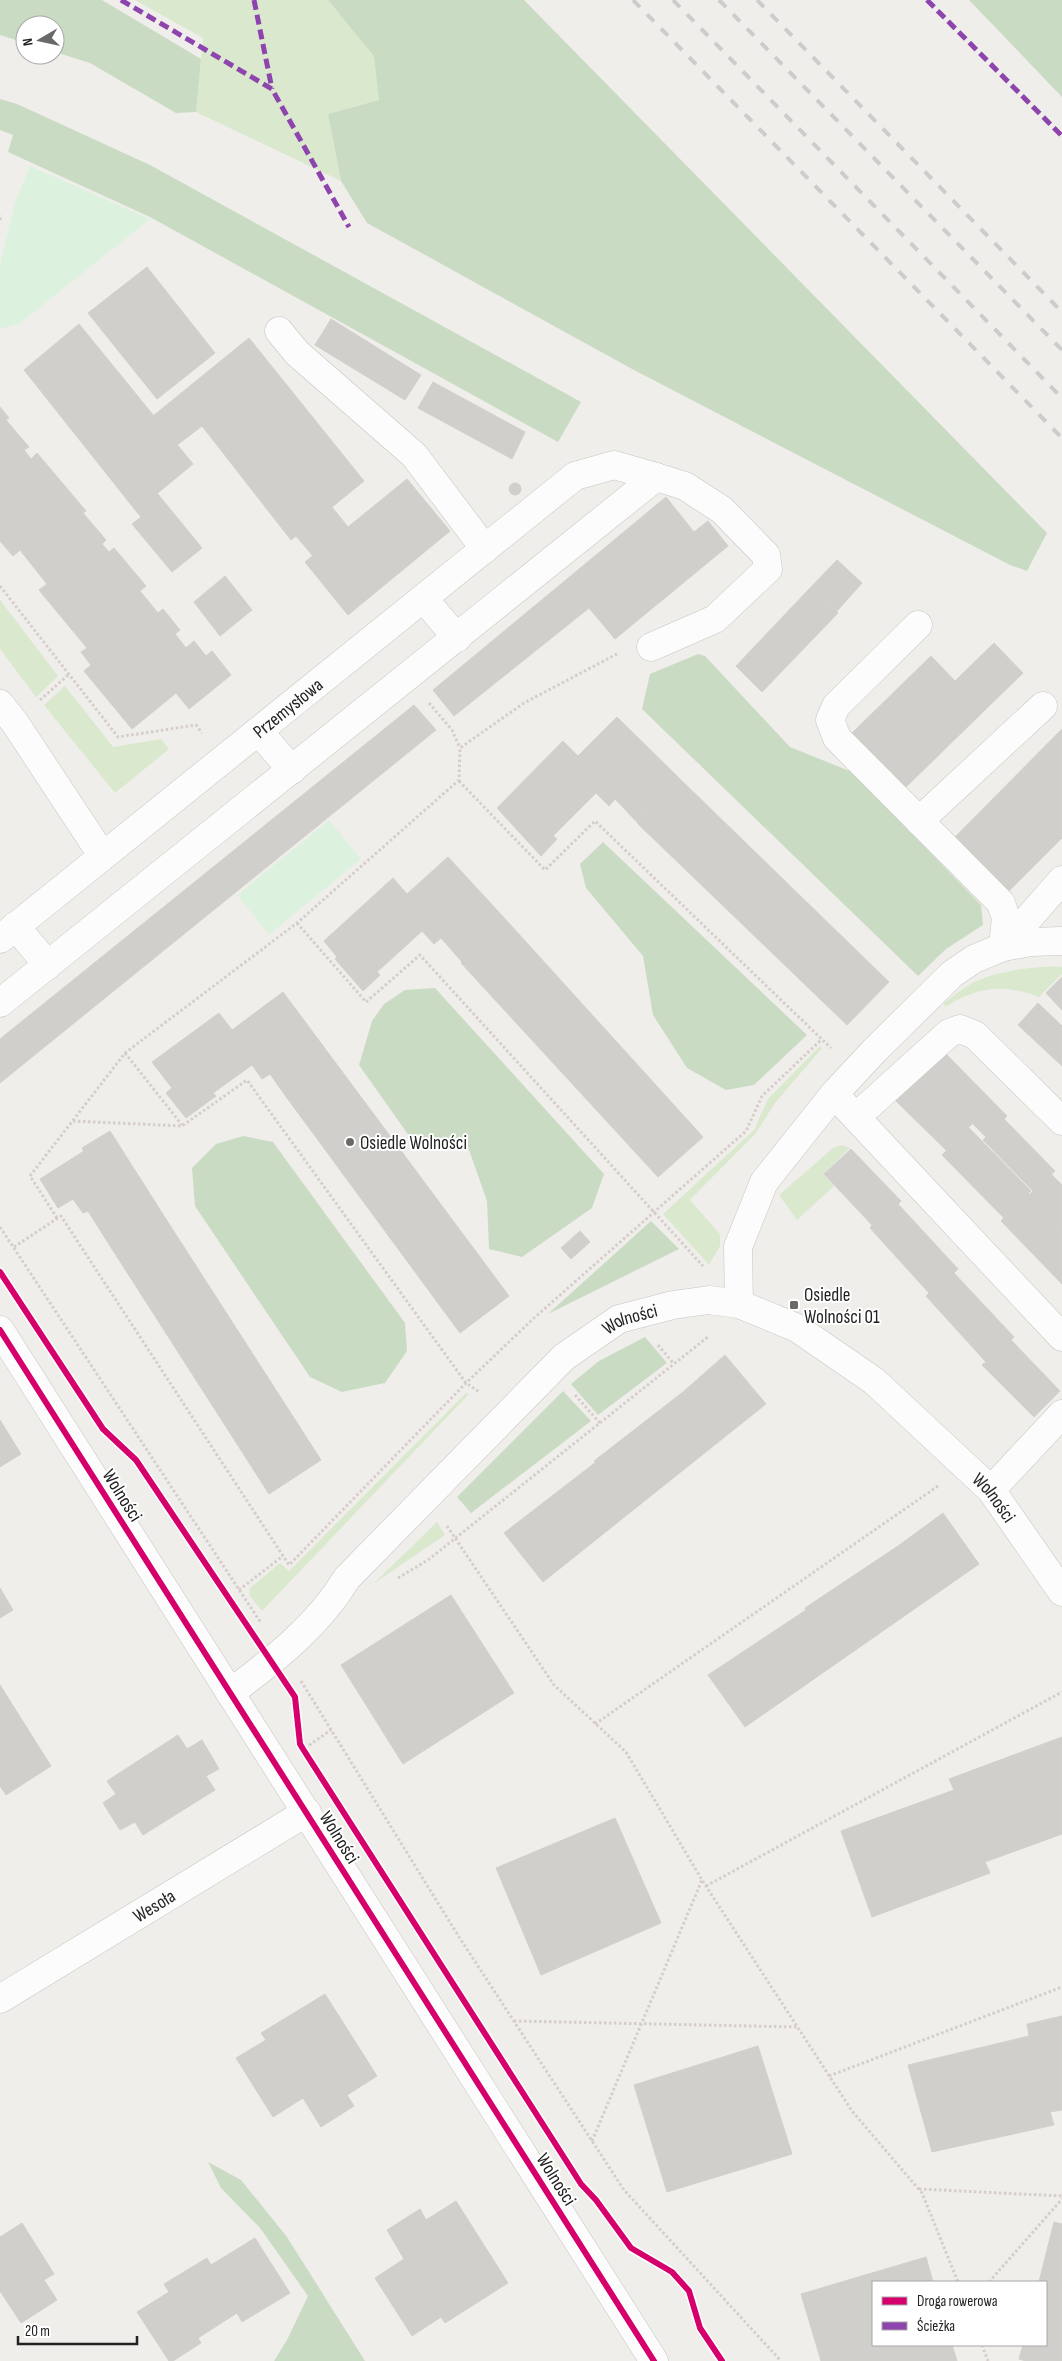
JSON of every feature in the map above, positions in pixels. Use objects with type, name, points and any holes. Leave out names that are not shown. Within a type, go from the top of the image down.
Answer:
[{"type":"street","points":[[279,331],[297,353],[414,455],[485,550]]},
{"type":"street","name":"Przemysłowa","points":[[8,933],[102,855],[424,599],[575,476],[614,465],[656,477]]},
{"type":"street","points":[[0,1004],[656,477],[685,486],[722,510],[766,555],[768,569],[715,619],[651,647]]},
{"type":"street","points":[[424,599],[457,638]]},
{"type":"street","points":[[918,625],[836,706],[830,720],[837,738],[1001,903],[1006,918],[1003,947]]},
{"type":"street","points":[[0,704],[15,722],[102,855]]},
{"type":"street","points":[[919,820],[1043,706]]},
{"type":"street","points":[[258,731],[292,770]]},
{"type":"street","points":[[1003,947],[1062,880]]},
{"type":"street","points":[[8,933],[48,965]]},
{"type":"street","points":[[739,1304],[738,1247],[764,1182],[834,1094],[952,974],[974,959],[1003,947],[1031,942],[1062,941]]},
{"type":"street","points":[[856,1117],[949,1033],[960,1030],[975,1035],[1062,1121]]},
{"type":"street","points":[[834,1094],[1062,1337]]},
{"type":"street","name":"Wolności","points":[[230,1693],[281,1654],[334,1600],[347,1578],[564,1357],[619,1319],[692,1302],[709,1300],[739,1304],[797,1328],[874,1381],[990,1490],[1062,1592]]},
{"type":"street","name":"Wolności","points":[[0,1330],[654,2361]]},
{"type":"street","points":[[990,1490],[1062,1414]]},
{"type":"street","name":"Wesoła","points":[[0,1999],[307,1812]]},
{"type":"path","points":[[0,220],[1,215]]},
{"type":"path","points":[[0,586],[118,737],[196,725],[204,735]]},
{"type":"path","points":[[460,748],[524,703],[627,648],[651,647]]},
{"type":"path","points":[[408,678],[452,730],[460,748],[459,780],[545,870],[595,822],[855,1071]]},
{"type":"path","points":[[57,1218],[30,1176],[125,1053],[297,923],[459,780]]},
{"type":"path","points":[[297,923],[366,1002],[420,954],[705,1269]]},
{"type":"path","points":[[14,1247],[61,1216],[289,1564],[466,1383],[534,1318],[746,1131],[762,1096],[822,1039]]},
{"type":"path","points":[[125,1053],[182,1126]]},
{"type":"path","points":[[73,1121],[182,1126],[247,1080],[466,1383],[509,1412]]},
{"type":"path","points":[[0,1227],[262,1625]]},
{"type":"path","points":[[391,1583],[428,1560],[716,1331]]},
{"type":"path","points":[[656,1342],[674,1364]]},
{"type":"path","points":[[574,1394],[600,1423]]},
{"type":"path","points":[[595,1724],[940,1485]]},
{"type":"path","points":[[427,1496],[554,1685],[626,1752],[702,1880],[852,2111],[919,2189],[958,2281]]},
{"type":"path","points":[[239,1590],[283,1556]]},
{"type":"path","points":[[297,1675],[513,2021],[624,2190],[781,2361]]},
{"type":"path","points":[[706,1886],[1062,1692]]},
{"type":"path","points":[[308,1756],[301,1748],[331,1730]]},
{"type":"path","points":[[592,2141],[702,1880]]},
{"type":"path","points":[[829,2076],[1062,1987]]},
{"type":"path","points":[[513,2021],[798,2027]]},
{"type":"path","points":[[919,2189],[1062,2198]]},
{"type":"path","points":[[991,2281],[1062,2198]]},
{"type":"path","points":[[982,2346],[988,2361]]},
{"type":"green space","points":[[0,0],[102,0],[201,59],[196,112],[176,113],[90,63],[65,55],[65,15],[15,15],[15,40],[0,35]]},
{"type":"green space","points":[[135,0],[328,0],[375,56],[379,100],[328,114],[341,181],[196,112],[203,38]]},
{"type":"green space","points":[[328,0],[524,0],[1047,533],[1027,571],[1010,565],[634,370],[367,223],[341,181],[328,114],[379,100],[374,56]]},
{"type":"green space","points":[[969,0],[1062,0],[1062,97]]},
{"type":"green space","points":[[0,99],[17,104],[150,165],[581,402],[558,442],[150,217],[8,152],[13,135],[0,130]]},
{"type":"green space","points":[[30,166],[150,219],[19,324],[0,329],[0,265],[15,202]]},
{"type":"green space","points":[[0,600],[58,676],[36,697],[0,649]]},
{"type":"green space","points":[[698,654],[705,656],[790,747],[852,772],[981,905],[983,925],[946,949],[918,976],[642,709],[650,674]]},
{"type":"green space","points":[[65,686],[113,747],[161,739],[169,749],[115,793],[44,705]]},
{"type":"green space","points":[[329,820],[361,859],[269,935],[237,895]]},
{"type":"green space","points":[[603,842],[807,1035],[754,1085],[726,1090],[687,1068],[653,1015],[643,956],[586,888],[580,864]]},
{"type":"green space","points":[[1062,967],[1062,974],[1039,997],[1013,990],[990,989],[968,995],[945,1007],[944,1003],[978,980],[1022,969]]},
{"type":"green space","points":[[435,988],[604,1174],[592,1208],[522,1257],[489,1249],[487,1201],[468,1147],[412,1140],[359,1065],[372,1021],[384,1004],[405,990]]},
{"type":"green space","points":[[820,1046],[822,1048],[775,1103],[756,1133],[690,1200],[720,1234],[720,1246],[709,1265],[663,1214],[754,1130],[768,1099]]},
{"type":"green space","points":[[243,1136],[273,1142],[405,1323],[407,1351],[385,1383],[342,1392],[310,1377],[195,1206],[192,1168],[216,1144]]},
{"type":"green space","points":[[842,1145],[850,1148],[823,1174],[834,1186],[797,1220],[779,1195],[833,1148]]},
{"type":"green space","points":[[651,1221],[679,1249],[548,1314]]},
{"type":"green space","points":[[645,1337],[667,1363],[598,1415],[571,1384],[599,1361]]},
{"type":"green space","points":[[563,1391],[591,1421],[471,1513],[457,1497]]},
{"type":"green space","points":[[466,1393],[469,1394],[262,1611],[249,1595],[250,1588],[280,1563],[289,1571]]},
{"type":"green space","points":[[437,1522],[445,1535],[373,1584]]},
{"type":"green space","points":[[208,2162],[241,2180],[287,2237],[365,2361],[274,2361],[287,2340],[308,2296],[260,2228],[221,2188]]},
{"type":"building","points":[[147,267],[215,353],[157,399],[88,313]]},
{"type":"building","points":[[331,319],[421,375],[405,400],[315,345]]},
{"type":"building","points":[[79,324],[193,464],[136,511],[24,370]]},
{"type":"building","points":[[249,338],[364,481],[332,507],[348,527],[313,556],[296,536],[291,540],[202,426],[177,445],[153,416]]},
{"type":"building","points":[[433,382],[525,432],[512,459],[418,408]]},
{"type":"building","points":[[0,407],[9,418],[6,420],[29,447],[24,450],[31,459],[37,453],[86,511],[83,513],[106,540],[102,544],[109,552],[114,548],[146,586],[140,591],[158,613],[163,609],[180,630],[175,634],[186,648],[194,641],[206,656],[212,651],[231,675],[189,709],[176,693],[132,729],[84,671],[91,665],[81,652],[87,648],[39,590],[47,584],[20,550],[13,556],[0,541]]},
{"type":"building","points":[[407,479],[450,531],[348,615],[305,562]]},
{"type":"building","points":[[517,483],[520,484],[520,494],[513,495],[510,494],[509,487],[510,484]]},
{"type":"building","points":[[157,493],[202,548],[172,572],[132,524],[141,517],[136,511]]},
{"type":"building","points":[[666,497],[694,532],[708,521],[728,546],[615,639],[589,608],[454,716],[433,690]]},
{"type":"building","points":[[837,560],[862,583],[837,611],[811,587]]},
{"type":"building","points":[[225,576],[252,610],[220,636],[194,602]]},
{"type":"building","points":[[811,587],[838,613],[762,692],[736,666]]},
{"type":"building","points":[[994,643],[1023,673],[905,788],[852,733],[931,656],[955,681]]},
{"type":"building","points":[[414,705],[436,730],[0,1083],[0,1039]]},
{"type":"building","points":[[617,717],[679,778],[637,822],[615,799],[609,806],[596,793],[553,836],[557,839],[541,856],[497,808],[563,741],[578,756]]},
{"type":"building","points":[[1062,729],[1062,838],[1009,891],[955,837]]},
{"type":"building","points":[[679,778],[889,982],[847,1025],[637,823]]},
{"type":"building","points":[[448,857],[507,921],[462,962],[441,938],[434,944],[422,931],[377,972],[380,975],[363,991],[335,959],[337,957],[324,941],[393,878],[407,894]]},
{"type":"building","points":[[507,921],[703,1137],[658,1177],[461,963]]},
{"type":"building","points":[[1062,977],[1062,1010],[1046,993]]},
{"type":"building","points":[[283,992],[335,1062],[287,1098],[270,1074],[262,1079],[252,1065],[213,1093],[216,1096],[186,1118],[166,1093],[172,1088],[152,1062],[219,1013],[232,1030]]},
{"type":"building","points":[[1038,1003],[1062,1026],[1062,1066],[1018,1025]]},
{"type":"building","points":[[945,1053],[1007,1116],[986,1137],[923,1074]]},
{"type":"building","points":[[335,1062],[509,1296],[460,1333],[287,1098]]},
{"type":"building","points":[[922,1073],[972,1124],[946,1150],[895,1100]]},
{"type":"building","points":[[1004,1119],[1055,1171],[1033,1191],[983,1140]]},
{"type":"building","points":[[969,1128],[1031,1191],[1004,1218],[942,1155]]},
{"type":"building","points":[[110,1131],[164,1216],[112,1249],[88,1211],[83,1213],[73,1199],[58,1208],[40,1179],[84,1151],[82,1148]]},
{"type":"building","points":[[851,1149],[901,1201],[898,1204],[958,1269],[954,1273],[1014,1337],[1011,1340],[1060,1391],[1034,1417],[982,1365],[986,1362],[926,1296],[929,1293],[870,1228],[872,1225],[824,1174]]},
{"type":"building","points":[[1051,1174],[1062,1185],[1062,1229],[1029,1195]]},
{"type":"building","points":[[1028,1194],[1062,1229],[1062,1284],[1001,1221]]},
{"type":"building","points":[[164,1216],[321,1460],[269,1494],[112,1249]]},
{"type":"building","points":[[580,1231],[590,1242],[571,1259],[561,1248]]},
{"type":"building","points":[[725,1355],[766,1404],[543,1582],[504,1533],[683,1392]]},
{"type":"building","points":[[0,1420],[21,1454],[0,1467]]},
{"type":"building","points":[[943,1513],[979,1564],[745,1727],[708,1675],[806,1610],[805,1608],[898,1546]]},
{"type":"building","points":[[0,1588],[13,1610],[0,1618]]},
{"type":"building","points":[[451,1595],[514,1693],[403,1764],[341,1665]]},
{"type":"building","points":[[0,1685],[51,1766],[6,1795],[0,1786]]},
{"type":"building","points":[[178,1735],[187,1749],[202,1740],[219,1769],[206,1776],[215,1790],[143,1835],[135,1822],[120,1830],[103,1803],[116,1794],[107,1781]]},
{"type":"building","points":[[1062,1737],[1062,1834],[985,1862],[990,1873],[872,1917],[841,1831],[954,1790],[949,1779]]},
{"type":"building","points":[[615,1818],[661,1923],[541,1975],[496,1868]]},
{"type":"building","points":[[325,1994],[377,2076],[347,2095],[354,2106],[321,2127],[303,2098],[273,2117],[236,2058],[266,2040],[261,2033]]},
{"type":"building","points":[[1062,2016],[1062,2110],[1050,2112],[1054,2125],[932,2152],[908,2065],[1029,2036],[1027,2024]]},
{"type":"building","points":[[758,2046],[792,2154],[667,2192],[634,2085]]},
{"type":"building","points":[[456,2201],[508,2283],[445,2323],[441,2317],[412,2336],[375,2278],[404,2259],[387,2230],[420,2209],[426,2220]]},
{"type":"building","points":[[1054,2222],[1062,2224],[1062,2361],[1026,2361],[1019,2359],[1023,2346],[1047,2346],[1047,2281],[1039,2281]]},
{"type":"building","points":[[22,2223],[54,2274],[44,2280],[57,2300],[21,2323],[0,2291],[0,2237]]},
{"type":"building","points":[[255,2238],[290,2293],[242,2322],[237,2313],[198,2338],[201,2343],[173,2361],[169,2361],[137,2312],[169,2292],[164,2284],[207,2258],[211,2265]]},
{"type":"building","points":[[926,2257],[933,2281],[872,2281],[872,2346],[952,2346],[957,2361],[821,2361],[801,2294]]},
{"type":"railway","points":[[633,0],[1062,438]]},
{"type":"railway","points":[[673,0],[1062,398]]},
{"type":"railway","points":[[719,0],[1062,350]]},
{"type":"railway","points":[[757,0],[1062,312]]},
{"type":"marked path","points":[[121,0],[272,89],[349,227]]},
{"type":"marked path","points":[[254,0],[272,89]]},
{"type":"marked path","points":[[927,0],[1062,136]]},
{"type":"cycle path","points":[[0,1272],[103,1429],[136,1460],[295,1697],[300,1744],[581,2184],[596,2200],[631,2248],[672,2272],[689,2291],[700,2328],[722,2361]]},
{"type":"cycle path","points":[[0,1330],[654,2361]]},
{"type":"place","name":"Osiedle Wolności","points":[[350,1142]]},
{"type":"place","name":"Osiedle Wolności 01","points":[[794,1305]]}]
